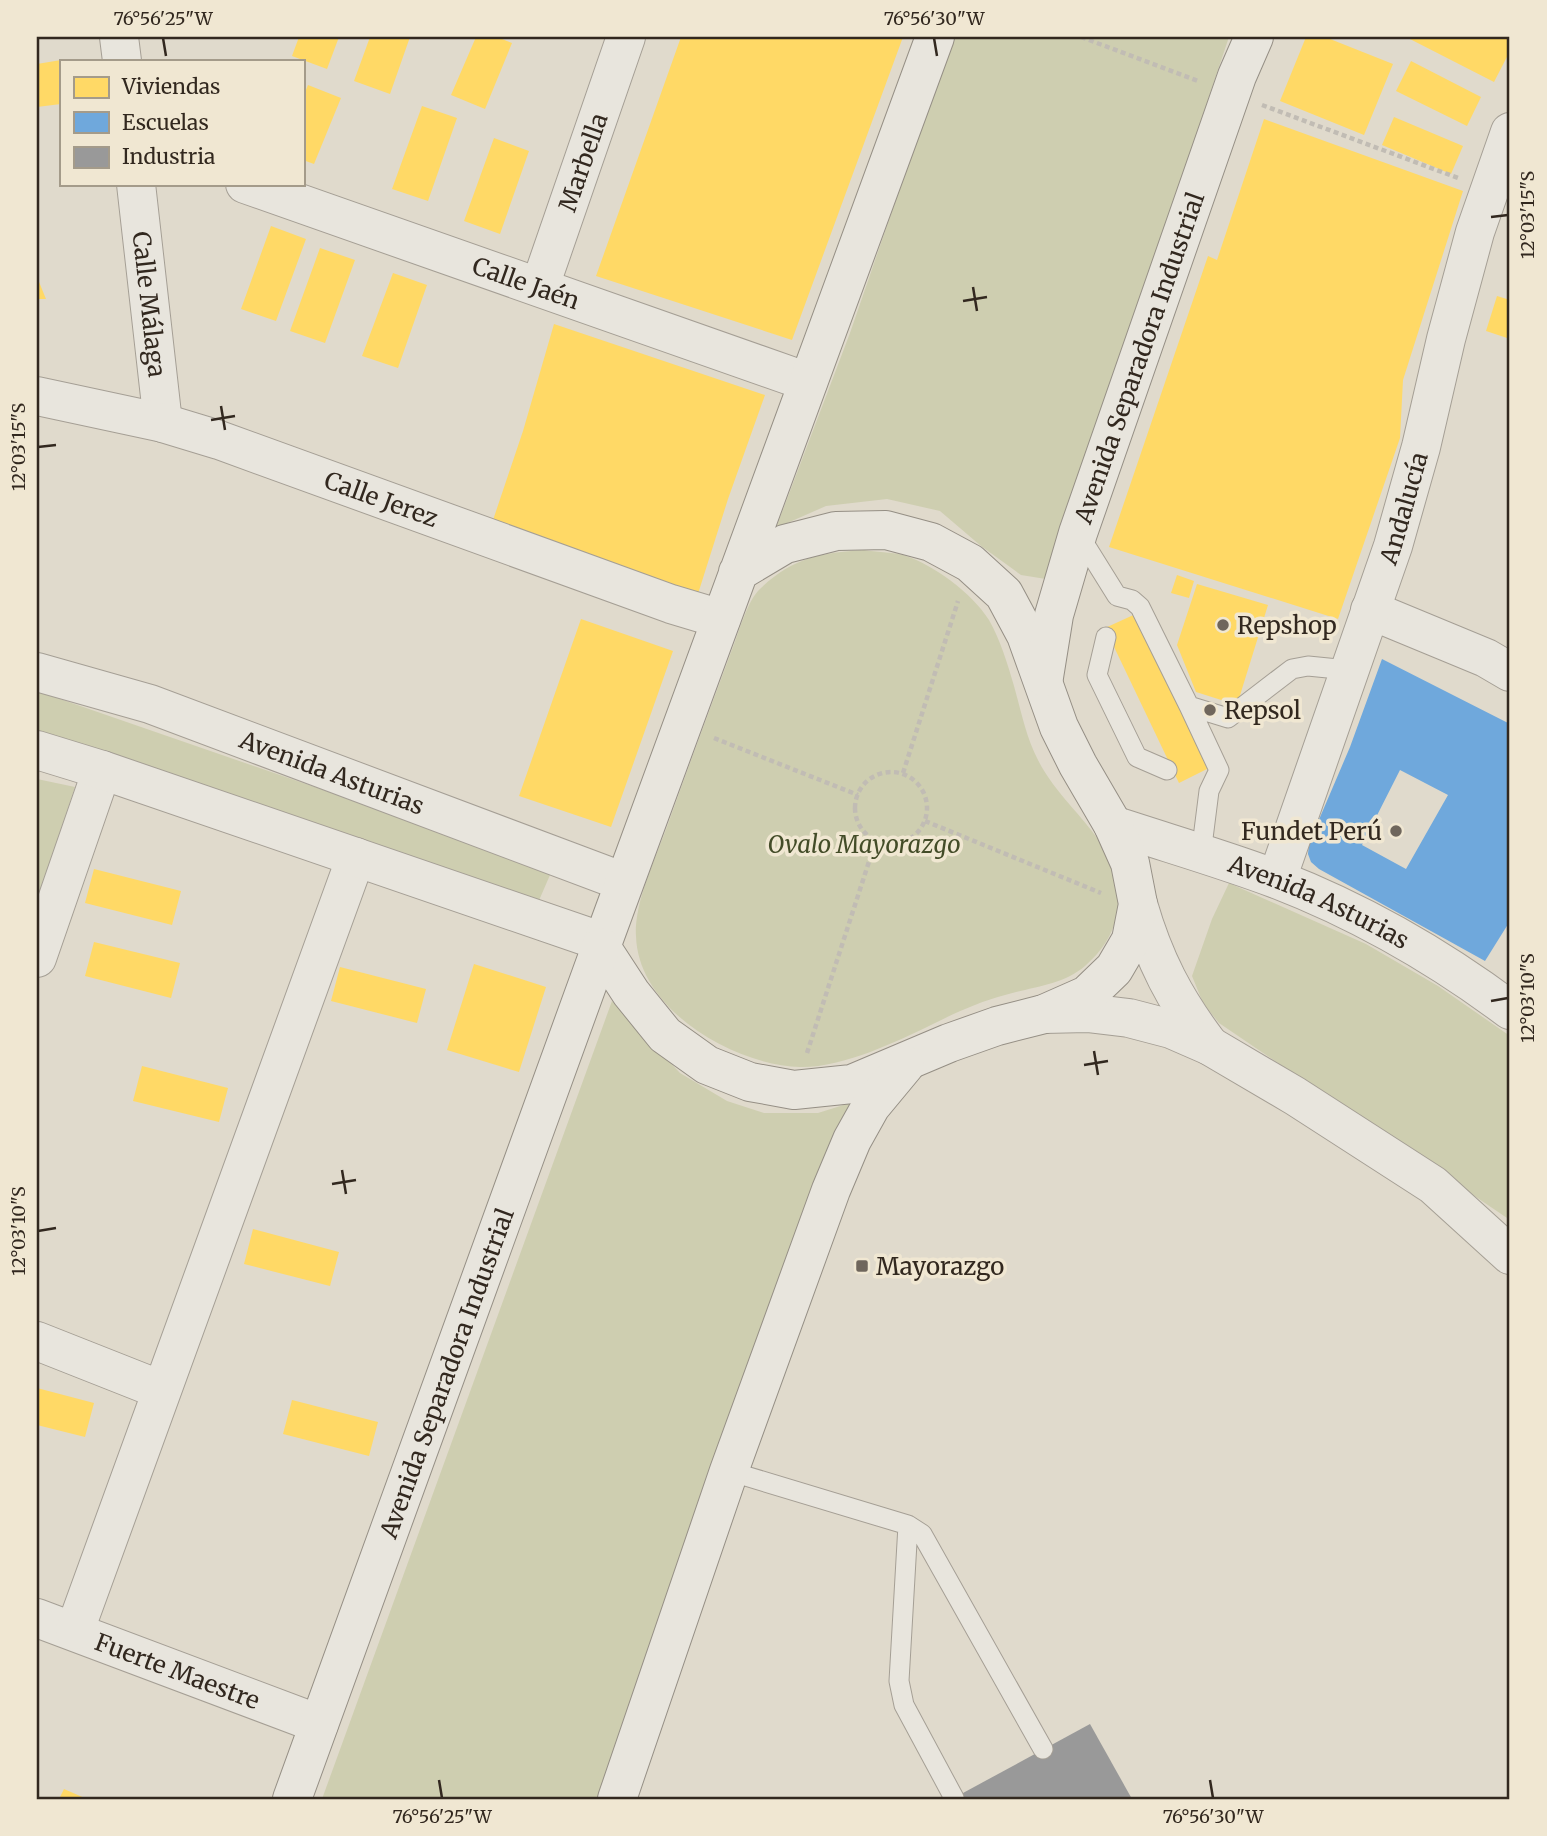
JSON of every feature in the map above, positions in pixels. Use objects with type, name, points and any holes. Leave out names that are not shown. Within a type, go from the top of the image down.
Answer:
[{"type":"street","points":[[119,37],[122,60]]},
{"type":"street","points":[[738,572],[935,37]]},
{"type":"street","name":"Avenida Separadora Industrial","points":[[1043,683],[1054,615],[1077,533],[1231,94],[1255,37]]},
{"type":"street","name":"Marbella","points":[[540,286],[621,38]]},
{"type":"street","name":"Andalucía","points":[[1277,879],[1393,546],[1475,232],[1510,132]]},
{"type":"street","name":"Calle Málaga","points":[[136,186],[163,423]]},
{"type":"street","name":"Calle Jaén","points":[[251,186],[808,382]]},
{"type":"street","name":"Calle Jerez","points":[[37,396],[163,423],[219,440],[721,620]]},
{"type":"street","points":[[738,572],[785,544],[836,531],[886,530],[931,542],[970,563],[1004,594],[1027,635],[1059,727],[1113,825],[1130,863],[1149,943],[1186,1014],[1210,1046]]},
{"type":"street","name":"Avenida Separadora Industrial","points":[[292,1799],[738,572]]},
{"type":"street","points":[[1370,610],[1474,653],[1510,672]]},
{"type":"street","name":"Avenida Asturias","points":[[37,672],[150,704],[624,882]]},
{"type":"street","points":[[37,750],[356,857],[602,945],[631,993],[665,1035],[707,1065],[750,1082],[794,1090],[852,1084],[961,1039],[1044,1014],[1087,995],[1114,969],[1131,940],[1138,904]]},
{"type":"street","points":[[37,958],[102,770]]},
{"type":"street","name":"Avenida Asturias","points":[[1113,825],[1277,879],[1364,918],[1477,985],[1510,1010]]},
{"type":"street","points":[[75,1630],[356,857]]},
{"type":"street","points":[[1044,1014],[1087,1013],[1129,1018],[1171,1029],[1210,1046],[1295,1096],[1433,1185],[1510,1255]]},
{"type":"street","points":[[617,1799],[729,1471],[831,1190],[852,1140],[871,1106],[907,1063]]},
{"type":"street","points":[[37,1340],[161,1390]]},
{"type":"street","name":"Fuerte Maestre","points":[[37,1618],[75,1630],[319,1724]]},
{"type":"lane","points":[[1077,533],[1117,596],[1132,600],[1140,607],[1219,770],[1209,792],[1200,854]]},
{"type":"lane","points":[[1106,637],[1097,675],[1137,757],[1167,770]]},
{"type":"lane","points":[[1189,706],[1228,718],[1292,669],[1308,666],[1348,670]]},
{"type":"lane","points":[[729,1471],[908,1525],[922,1534],[1043,1749]]},
{"type":"lane","points":[[908,1525],[899,1681],[904,1705],[954,1798]]},
{"type":"path","points":[[1082,37],[1490,190]]},
{"type":"path","points":[[903,773],[961,590]]},
{"type":"path","points":[[713,737],[858,795]]},
{"type":"path","points":[[892,772],[903,773],[921,787],[926,798],[925,821],[910,838],[887,844],[876,840],[860,826],[855,805],[858,795],[871,778],[892,772]]},
{"type":"path","points":[[925,821],[1120,900],[1138,904]]},
{"type":"path","points":[[806,1055],[876,840]]},
{"type":"green space","points":[[952,37],[1229,37],[1145,287],[1052,580],[1021,575],[940,511],[887,499],[826,506],[776,528],[850,333]]},
{"type":"green space","name":"Ovalo Mayorazgo","points":[[864,550],[903,555],[927,565],[962,590],[989,620],[1003,652],[1027,733],[1038,760],[1105,850],[1114,869],[1118,890],[1117,914],[1113,929],[1101,949],[1085,966],[1067,977],[977,1004],[851,1059],[816,1066],[774,1064],[720,1044],[671,1009],[653,987],[641,963],[636,936],[638,912],[650,870],[742,622],[754,597],[770,580],[794,564],[833,553]]},
{"type":"green space","points":[[37,691],[537,864],[548,870],[550,875],[537,905],[37,739]]},
{"type":"green space","points":[[37,779],[75,787],[37,902]]},
{"type":"green space","points":[[1229,883],[1366,944],[1438,986],[1510,1036],[1510,1220],[1219,1023],[1203,1003],[1192,976],[1212,919]]},
{"type":"green space","points":[[612,1001],[680,1073],[727,1101],[764,1113],[818,1113],[850,1103],[707,1539],[616,1799],[322,1799]]},
{"type":"building: Viviendas","points":[[299,37],[339,37],[327,69],[292,56]]},
{"type":"building: Viviendas","points":[[370,37],[410,37],[390,94],[354,81]]},
{"type":"building: Viviendas","points":[[476,37],[497,37],[512,43],[485,109],[451,95]]},
{"type":"building: Viviendas","points":[[681,37],[903,37],[792,340],[596,276]]},
{"type":"building: Viviendas","points":[[1306,37],[1325,37],[1393,64],[1364,135],[1280,101]]},
{"type":"building: Viviendas","points":[[1406,37],[1510,37],[1510,51],[1494,82]]},
{"type":"building: Viviendas","points":[[60,60],[60,104],[37,107],[37,64]]},
{"type":"building: Viviendas","points":[[1411,61],[1481,97],[1467,126],[1396,91]]},
{"type":"building: Viviendas","points":[[308,85],[341,98],[314,164],[304,160],[304,95]]},
{"type":"building: Viviendas","points":[[422,106],[457,118],[428,201],[392,189]]},
{"type":"building: Viviendas","points":[[1394,117],[1463,146],[1451,174],[1382,145]]},
{"type":"building: Viviendas","points":[[1264,119],[1463,191],[1403,380],[1400,438],[1338,619],[1109,547],[1208,256],[1217,260]]},
{"type":"building: Viviendas","points":[[494,138],[529,151],[500,234],[464,221]]},
{"type":"building: Viviendas","points":[[271,226],[306,239],[276,321],[241,309]]},
{"type":"building: Viviendas","points":[[320,248],[355,260],[325,343],[290,331]]},
{"type":"building: Viviendas","points":[[393,273],[427,285],[398,368],[362,356]]},
{"type":"building: Viviendas","points":[[37,277],[46,299],[37,299]]},
{"type":"building: Viviendas","points":[[1497,296],[1510,300],[1510,339],[1486,331]]},
{"type":"building: Viviendas","points":[[554,324],[765,395],[697,597],[491,526],[523,431]]},
{"type":"building: Viviendas","points":[[1177,575],[1194,581],[1189,598],[1171,593]]},
{"type":"building: Viviendas","name":"Repshop","points":[[1197,584],[1268,605],[1237,705],[1196,692],[1177,645]]},
{"type":"building: Viviendas","points":[[1140,612],[1213,766],[1179,783],[1105,628]]},
{"type":"building: Viviendas","points":[[581,619],[673,651],[611,827],[519,796]]},
{"type":"building: Viviendas","points":[[94,869],[181,891],[172,925],[85,903]]},
{"type":"building: Viviendas","points":[[94,942],[180,963],[171,998],[85,976]]},
{"type":"building: Viviendas","points":[[474,964],[546,987],[519,1072],[447,1050]]},
{"type":"building: Viviendas","points":[[340,967],[426,989],[417,1023],[331,1001]]},
{"type":"building: Viviendas","points":[[142,1066],[228,1088],[219,1122],[133,1101]]},
{"type":"building: Viviendas","points":[[253,1229],[339,1252],[330,1286],[244,1264]]},
{"type":"building: Viviendas","points":[[37,1388],[94,1403],[85,1437],[37,1425]]},
{"type":"building: Viviendas","points":[[292,1400],[378,1422],[369,1456],[283,1434]]},
{"type":"building: Viviendas","points":[[64,1789],[87,1799],[59,1799]]},
{"type":"building: Escuelas","points":[[1382,659],[1510,724],[1510,921],[1485,961],[1319,869],[1311,862],[1308,854],[1309,843],[1350,747]],"holes":[[[1400,770],[1448,795],[1406,869],[1362,845]]]},
{"type":"building: Industria","points":[[1090,1724],[1132,1799],[952,1799]]},
{"type":"place","name":"Repshop","points":[[1223,625]]},
{"type":"place","name":"Repsol","points":[[1210,710]]},
{"type":"place","name":"Fundet Perú","points":[[1396,831]]},
{"type":"place","name":"Mayorazgo","points":[[862,1266]]}]
